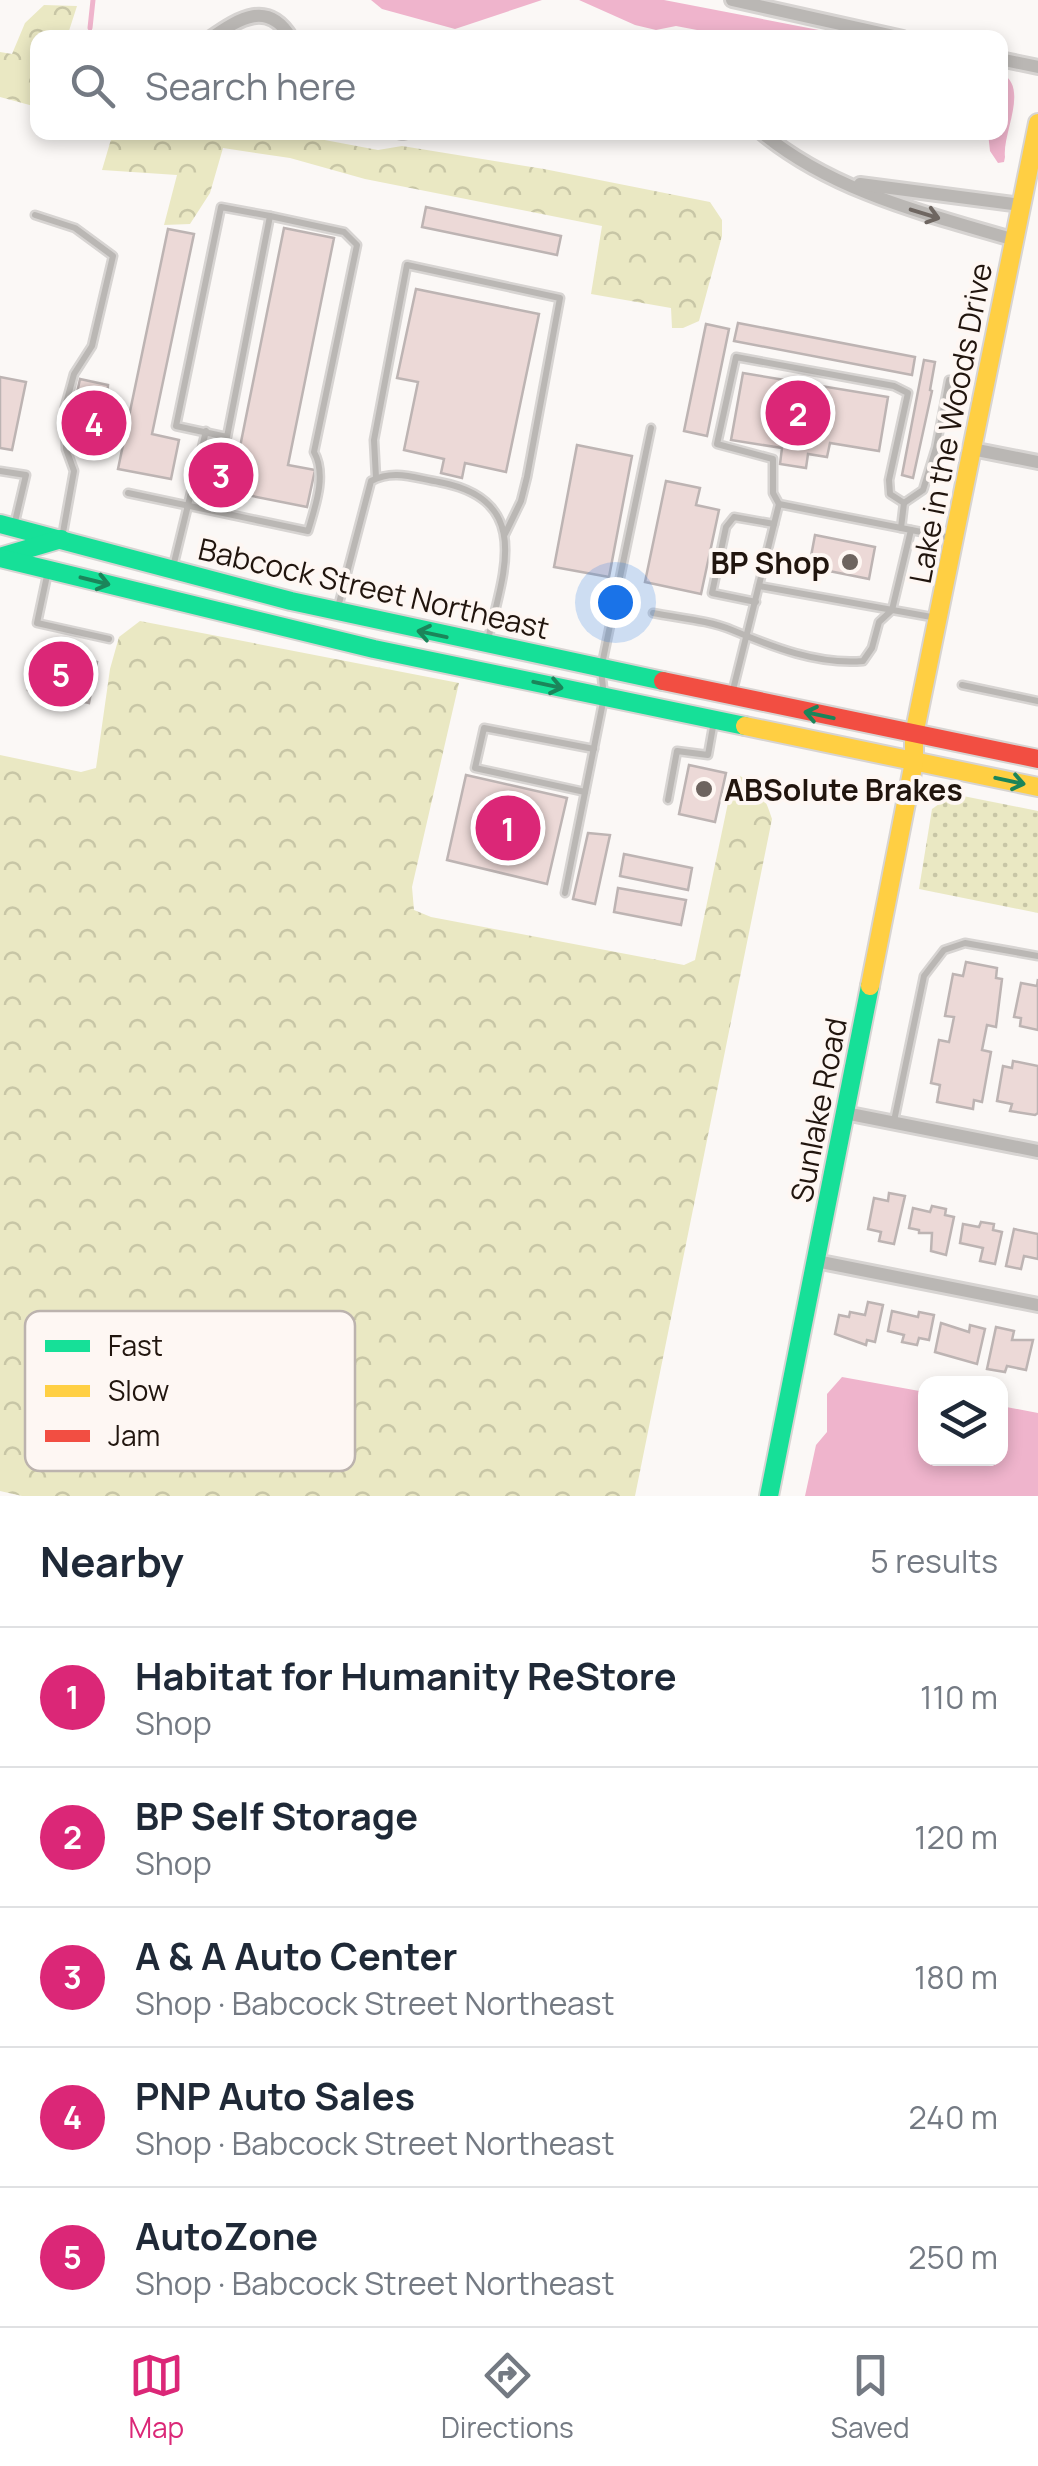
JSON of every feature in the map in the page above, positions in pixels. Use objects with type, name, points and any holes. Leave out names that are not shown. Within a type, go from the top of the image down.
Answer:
[{"type":"main road","name":"Lake in the Woods Drive","points":[[914,735],[1038,123]]},
{"type":"main road","name":"Babcock Street Northeast","points":[[5,528],[62,539],[336,612],[1038,759]]},
{"type":"main road","points":[[0,558],[62,539]]},
{"type":"main road","name":"Babcock Street Northeast","points":[[0,558],[374,649],[1038,787]]},
{"type":"main road","name":"Sunlake Road","points":[[769,1496],[914,762],[914,735]]},
{"type":"street","points":[[732,0],[868,30]]},
{"type":"street","points":[[222,30],[243,15],[264,7],[287,30]]},
{"type":"street","points":[[1008,61],[1038,67]]},
{"type":"street","points":[[770,140],[794,159],[895,204],[1015,240]]},
{"type":"street","points":[[838,180],[1021,205]]},
{"type":"street","points":[[972,448],[1038,462]]},
{"type":"street","points":[[845,1113],[1038,1151]]},
{"type":"street","points":[[816,1261],[1038,1305]]},
{"type":"lane","points":[[128,492],[308,531],[318,496],[320,462],[314,452],[357,245],[344,232],[270,216],[222,207],[176,426],[227,437],[270,216]]},
{"type":"lane","points":[[35,215],[75,228],[113,256],[92,346],[74,374],[64,407],[66,449],[74,471],[62,539]]},
{"type":"lane","points":[[376,478],[374,440],[407,265],[560,298],[527,478],[505,534]]},
{"type":"lane","points":[[731,696],[779,504],[773,493],[773,458],[717,444],[736,357],[894,386],[908,393],[889,480],[890,494],[904,503]]},
{"type":"lane","points":[[901,528],[904,503],[923,490],[949,380]]},
{"type":"lane","points":[[565,894],[604,697],[602,669],[651,428]]},
{"type":"lane","points":[[172,568],[206,431]]},
{"type":"lane","points":[[0,470],[26,475],[5,528]]},
{"type":"lane","points":[[336,612],[371,481],[386,473],[454,485],[484,498],[505,534],[506,569],[487,645]]},
{"type":"lane","points":[[779,504],[954,538]]},
{"type":"lane","points":[[756,602],[712,593],[726,528],[734,516],[774,524]]},
{"type":"lane","points":[[653,613],[730,629],[747,638],[837,663],[863,661],[872,648],[879,622],[892,610],[911,530]]},
{"type":"lane","points":[[48,570],[37,623],[109,638]]},
{"type":"lane","points":[[759,586],[939,619]]},
{"type":"lane","points":[[962,686],[1038,701]]},
{"type":"lane","points":[[668,800],[677,751],[708,754],[714,720]]},
{"type":"lane","points":[[586,792],[475,768],[484,728],[594,749]]},
{"type":"lane","points":[[894,1122],[924,976],[944,950],[965,943],[1038,956]]},
{"type":"green space","points":[[44,5],[77,6],[69,30],[30,30],[30,105],[0,97],[0,52],[12,54],[25,23]]},
{"type":"green space","points":[[111,140],[325,140],[378,150],[402,146],[710,202],[722,220],[722,236],[699,321],[672,328],[671,308],[591,294],[602,226],[365,179],[290,158],[223,148],[210,193],[190,224],[164,225],[177,175],[102,170]]},
{"type":"green space","points":[[140,621],[459,683],[412,887],[414,910],[431,917],[684,965],[695,960],[733,779],[737,775],[745,778],[764,798],[772,819],[635,1496],[22,1496],[0,1491],[0,755],[81,772],[96,768],[110,669],[119,637]]},
{"type":"green space","points":[[953,794],[1038,811],[1038,913],[919,889],[932,809]]},
{"type":"shaded area","points":[[371,0],[542,0],[455,29],[382,9]]},
{"type":"shaded area","points":[[579,0],[664,0],[819,30],[697,30],[676,26],[656,30]]},
{"type":"shaded area","points":[[1008,79],[1013,89],[1008,134]]},
{"type":"shaded area","points":[[989,140],[1007,140],[1004,162],[998,163]]},
{"type":"shaded area","points":[[842,1377],[918,1391],[918,1466],[1008,1466],[1008,1407],[1038,1413],[1038,1496],[805,1496],[816,1445],[827,1432],[827,1394]]},
{"type":"building","points":[[426,207],[561,236],[557,255],[422,227]]},
{"type":"building","points":[[284,228],[334,238],[288,465],[315,470],[307,507],[207,487],[215,447],[239,452]]},
{"type":"building","points":[[168,229],[194,234],[152,434],[179,440],[171,479],[118,469]]},
{"type":"building","points":[[416,289],[539,314],[506,472],[465,463],[462,478],[441,473],[444,459],[404,450],[418,382],[397,378]]},
{"type":"building","points":[[738,323],[915,357],[912,375],[734,341]]},
{"type":"building","points":[[706,324],[729,329],[707,436],[684,431]]},
{"type":"building","points":[[924,360],[935,362],[913,478],[902,475]]},
{"type":"building","points":[[743,373],[888,397],[879,451],[830,443],[827,457],[808,454],[806,468],[780,464],[782,448],[731,440]]},
{"type":"building","points":[[0,377],[26,382],[12,450],[0,448]]},
{"type":"building","points":[[80,379],[108,385],[107,395],[119,397],[116,415],[111,415],[103,457],[75,451],[83,409],[74,407]]},
{"type":"building","points":[[577,445],[632,456],[609,577],[554,567]]},
{"type":"building","points":[[666,481],[700,488],[696,505],[719,510],[701,594],[645,582]]},
{"type":"building","points":[[815,535],[875,547],[869,579],[809,567]]},
{"type":"building","points":[[37,650],[97,662],[89,703],[28,690]]},
{"type":"building","points":[[689,765],[726,773],[715,822],[679,814]]},
{"type":"building","points":[[466,775],[567,798],[547,884],[447,860]]},
{"type":"building","points":[[588,833],[610,835],[595,904],[573,899]]},
{"type":"building","points":[[624,854],[692,868],[688,890],[620,876]]},
{"type":"building","points":[[618,888],[686,900],[681,925],[614,912]]},
{"type":"building","points":[[966,962],[997,968],[996,978],[1002,979],[996,1027],[987,1025],[982,1050],[991,1052],[982,1102],[974,1100],[973,1109],[937,1102],[940,1085],[931,1083],[939,1040],[949,1042],[954,1017],[945,1016],[953,974],[963,976]]},
{"type":"building","points":[[1038,979],[1038,1030],[1020,1026],[1021,1018],[1014,1017],[1021,983],[1037,986]]},
{"type":"building","points":[[1013,1061],[1038,1066],[1035,1115],[1010,1111],[1012,1104],[997,1101],[1003,1066],[1012,1068]]},
{"type":"building","points":[[889,1193],[905,1196],[894,1244],[879,1241],[881,1232],[868,1229],[874,1198],[888,1201]]},
{"type":"building","points":[[932,1206],[946,1209],[945,1215],[954,1217],[946,1255],[931,1251],[932,1233],[909,1228],[913,1208],[930,1212]]},
{"type":"building","points":[[981,1222],[994,1224],[993,1230],[1002,1232],[995,1264],[980,1261],[983,1248],[960,1243],[963,1224],[979,1227]]},
{"type":"building","points":[[1014,1229],[1038,1234],[1038,1259],[1024,1256],[1021,1269],[1006,1266]]},
{"type":"building","points":[[868,1302],[883,1305],[875,1342],[867,1340],[866,1345],[835,1334],[839,1315],[865,1315]]},
{"type":"building","points":[[892,1311],[918,1317],[919,1312],[934,1315],[929,1340],[919,1338],[917,1345],[902,1342],[904,1335],[888,1331]]},
{"type":"building","points":[[941,1323],[969,1332],[970,1325],[985,1329],[977,1364],[935,1352]]},
{"type":"building","points":[[996,1327],[1014,1331],[1012,1340],[1033,1340],[1026,1370],[1007,1366],[1005,1372],[987,1369]]},
{"type":"waterway","points":[[90,28],[93,0]]},
{"type":"traffic: fast","points":[[0,524],[291,601],[663,681]]},
{"type":"traffic: fast","points":[[0,557],[61,539]]},
{"type":"traffic: fast","points":[[0,558],[374,649],[745,726]]},
{"type":"traffic: fast","points":[[769,1496],[870,986]]},
{"type":"traffic: slow","points":[[870,986],[914,762],[914,735],[1038,123]]},
{"type":"traffic: slow","points":[[745,726],[1038,787]]},
{"type":"traffic: jam","points":[[663,681],[1038,759]]},
{"type":"place","name":"BP Self Storage","points":[[798,413]]},
{"type":"place","name":"PNP Auto Sales","points":[[94,423]]},
{"type":"place","name":"A & A Auto Center","points":[[221,475]]},
{"type":"place","name":"BP Shop","points":[[850,562]]},
{"type":"place","name":"AutoZone","points":[[61,674]]},
{"type":"place","name":"ABSolute Brakes","points":[[704,789]]},
{"type":"place","name":"Habitat for Humanity ReStore","points":[[508,828]]}]
